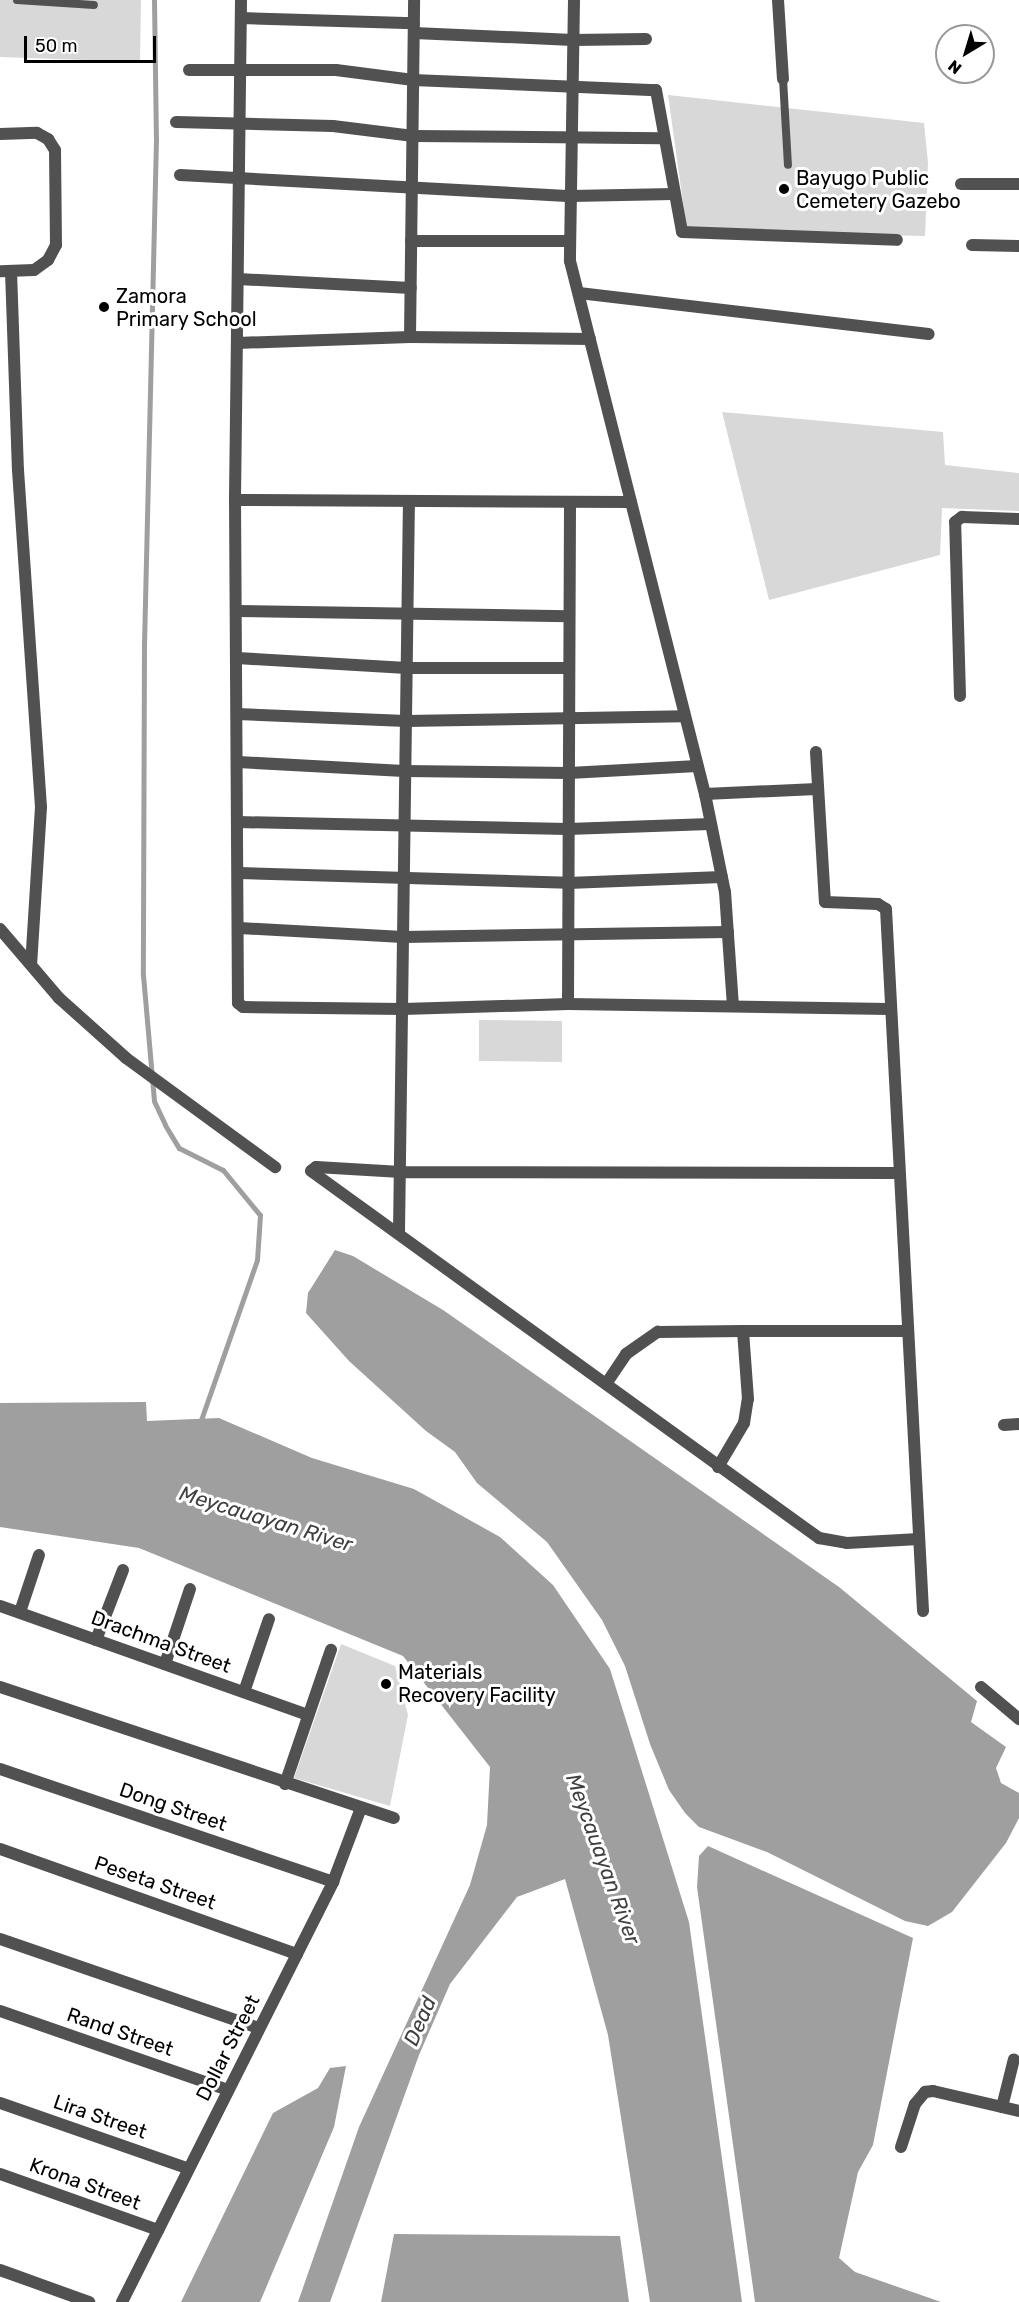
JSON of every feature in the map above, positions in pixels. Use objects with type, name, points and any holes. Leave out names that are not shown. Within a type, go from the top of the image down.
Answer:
[{"type":"street","points":[[241,0],[235,500],[240,1006],[403,1009],[568,1004],[889,1009]]},
{"type":"street","points":[[410,337],[414,0]]},
{"type":"street","points":[[574,0],[569,241],[590,339],[705,794],[722,877],[733,1006]]},
{"type":"street","points":[[778,0],[783,79]]},
{"type":"street","points":[[241,18],[573,40],[646,39]]},
{"type":"street","points":[[189,70],[336,70],[413,80],[656,90],[662,138],[682,232],[897,240]]},
{"type":"street","points":[[176,122],[333,126],[413,136],[662,138]]},
{"type":"street","points":[[0,134],[37,133],[48,139],[55,150],[56,245],[48,260],[34,270],[5,271],[41,807],[31,965]]},
{"type":"street","points":[[180,175],[571,196],[674,194]]},
{"type":"street","points":[[961,184],[1019,184]]},
{"type":"street","points":[[411,241],[569,241]]},
{"type":"street","points":[[972,246],[1019,246]]},
{"type":"street","points":[[238,279],[411,288]]},
{"type":"street","points":[[579,293],[929,334]]},
{"type":"street","points":[[237,343],[410,337],[590,339]]},
{"type":"street","points":[[235,500],[631,502]]},
{"type":"street","points":[[399,1232],[409,501]]},
{"type":"street","points":[[568,1004],[570,502]]},
{"type":"street","points":[[960,696],[955,522],[962,517],[1019,519]]},
{"type":"street","points":[[236,611],[569,616]]},
{"type":"street","points":[[237,658],[407,668],[569,668]]},
{"type":"street","points":[[237,714],[406,721],[568,720],[684,716]]},
{"type":"street","points":[[816,752],[825,902],[878,904],[886,909],[889,1009],[923,1611]]},
{"type":"street","points":[[238,762],[404,771],[569,773],[697,766]]},
{"type":"street","points":[[705,794],[817,789]]},
{"type":"street","points":[[238,822],[568,829],[710,824]]},
{"type":"street","points":[[239,873],[568,883],[722,877]]},
{"type":"street","points":[[240,928],[403,937],[728,932]]},
{"type":"street","points":[[0,929],[59,998],[126,1058],[275,1167]]},
{"type":"street","points":[[899,1173],[401,1172],[316,1167],[311,1171],[399,1232],[718,1467],[819,1538],[847,1543],[919,1539]]},
{"type":"street","points":[[718,1467],[744,1423],[748,1399],[743,1331]]},
{"type":"street","points":[[606,1384],[626,1354],[658,1332],[908,1331]]},
{"type":"street","points":[[1004,1425],[1019,1424]]},
{"type":"street","points":[[20,1612],[39,1555]]},
{"type":"street","points":[[96,1640],[123,1569]]},
{"type":"street","points":[[165,1664],[190,1589]]},
{"type":"street","name":"Drachma Street","points":[[0,1606],[308,1715]]},
{"type":"street","points":[[244,1692],[269,1619]]},
{"type":"street","points":[[285,1784],[331,1650]]},
{"type":"street","points":[[0,1687],[285,1784],[394,1818]]},
{"type":"street","points":[[981,1687],[1019,1719]]},
{"type":"street","name":"Dong Street","points":[[0,1769],[333,1882]]},
{"type":"street","name":"Dollar Street","points":[[122,2302],[187,2168],[333,1882],[362,1808]]},
{"type":"street","name":"Peseta Street","points":[[0,1849],[297,1954]]},
{"type":"street","points":[[0,1939],[259,2028]]},
{"type":"street","name":"Rand Street","points":[[0,2011],[228,2090]]},
{"type":"street","points":[[1002,2107],[1014,2059]]},
{"type":"street","points":[[901,2147],[915,2104],[926,2092],[933,2091],[1019,2111]]},
{"type":"street","name":"Lira Street","points":[[0,2103],[187,2168]]},
{"type":"street","name":"Krona Street","points":[[0,2174],[158,2230]]},
{"type":"street","points":[[0,2270],[88,2302]]},
{"type":"lane","points":[[17,0],[93,5]]},
{"type":"lane","points":[[783,79],[788,165]]},
{"type":"shaded area","points":[[0,0],[141,0],[140,62],[0,57]]},
{"type":"shaded area","points":[[668,95],[924,123],[928,163],[925,236],[687,231]]},
{"type":"shaded area","points":[[722,412],[943,432],[945,465],[1019,473],[1019,511],[942,508],[940,555],[769,600]]},
{"type":"shaded area","points":[[479,1020],[562,1021],[562,1062],[479,1061]]},
{"type":"shaded area","points":[[341,1644],[395,1666],[408,1715],[390,1806],[294,1778]]},
{"type":"water","points":[[335,1250],[353,1256],[443,1310],[839,1587],[977,1701],[971,1722],[1006,1747],[996,1768],[1001,1783],[1019,1793],[1019,1818],[1006,1843],[952,1912],[928,1926],[905,1921],[767,1852],[699,1827],[685,1813],[669,1790],[650,1744],[625,1666],[602,1620],[547,1542],[477,1483],[455,1452],[426,1431],[349,1361],[306,1313],[308,1293]]},
{"type":"water","points":[[146,1402],[147,1421],[219,1418],[312,1458],[414,1489],[500,1537],[553,1585],[610,1669],[689,1922],[742,2302],[650,2302],[608,2035],[565,1879],[517,1897],[450,1984],[419,2055],[330,2302],[298,2302],[359,2127],[470,1885],[487,1825],[490,1767],[403,1656],[139,1548],[0,1527],[0,1403]]},
{"type":"water","points":[[708,1846],[913,1938],[873,2145],[858,2172],[839,2258],[855,2272],[941,2302],[755,2302],[697,1887],[699,1856]]},
{"type":"water","points":[[346,2066],[334,2127],[260,2302],[181,2302],[273,2113],[318,2088],[330,2068]]},
{"type":"water","points":[[394,2234],[620,2236],[629,2302],[381,2302]]},
{"type":"waterway","points":[[154,0],[156,139],[144,644],[143,975],[154,1101],[165,1125],[179,1148],[223,1170],[260,1215],[257,1260],[200,1423]]},
{"type":"place","name":"Bayugo Public Cemetery Gazebo","points":[[784,189]]},
{"type":"place","name":"Zamora Primary School","points":[[104,307]]},
{"type":"place","name":"Materials Recovery Facility","points":[[386,1684]]},
{"type":"water label","name":"Meycauayan River","points":[[266,1519]]},
{"type":"water label","name":"Meycauayan River","points":[[603,1859]]},
{"type":"water label","name":"Dead","points":[[420,2021]]}]
